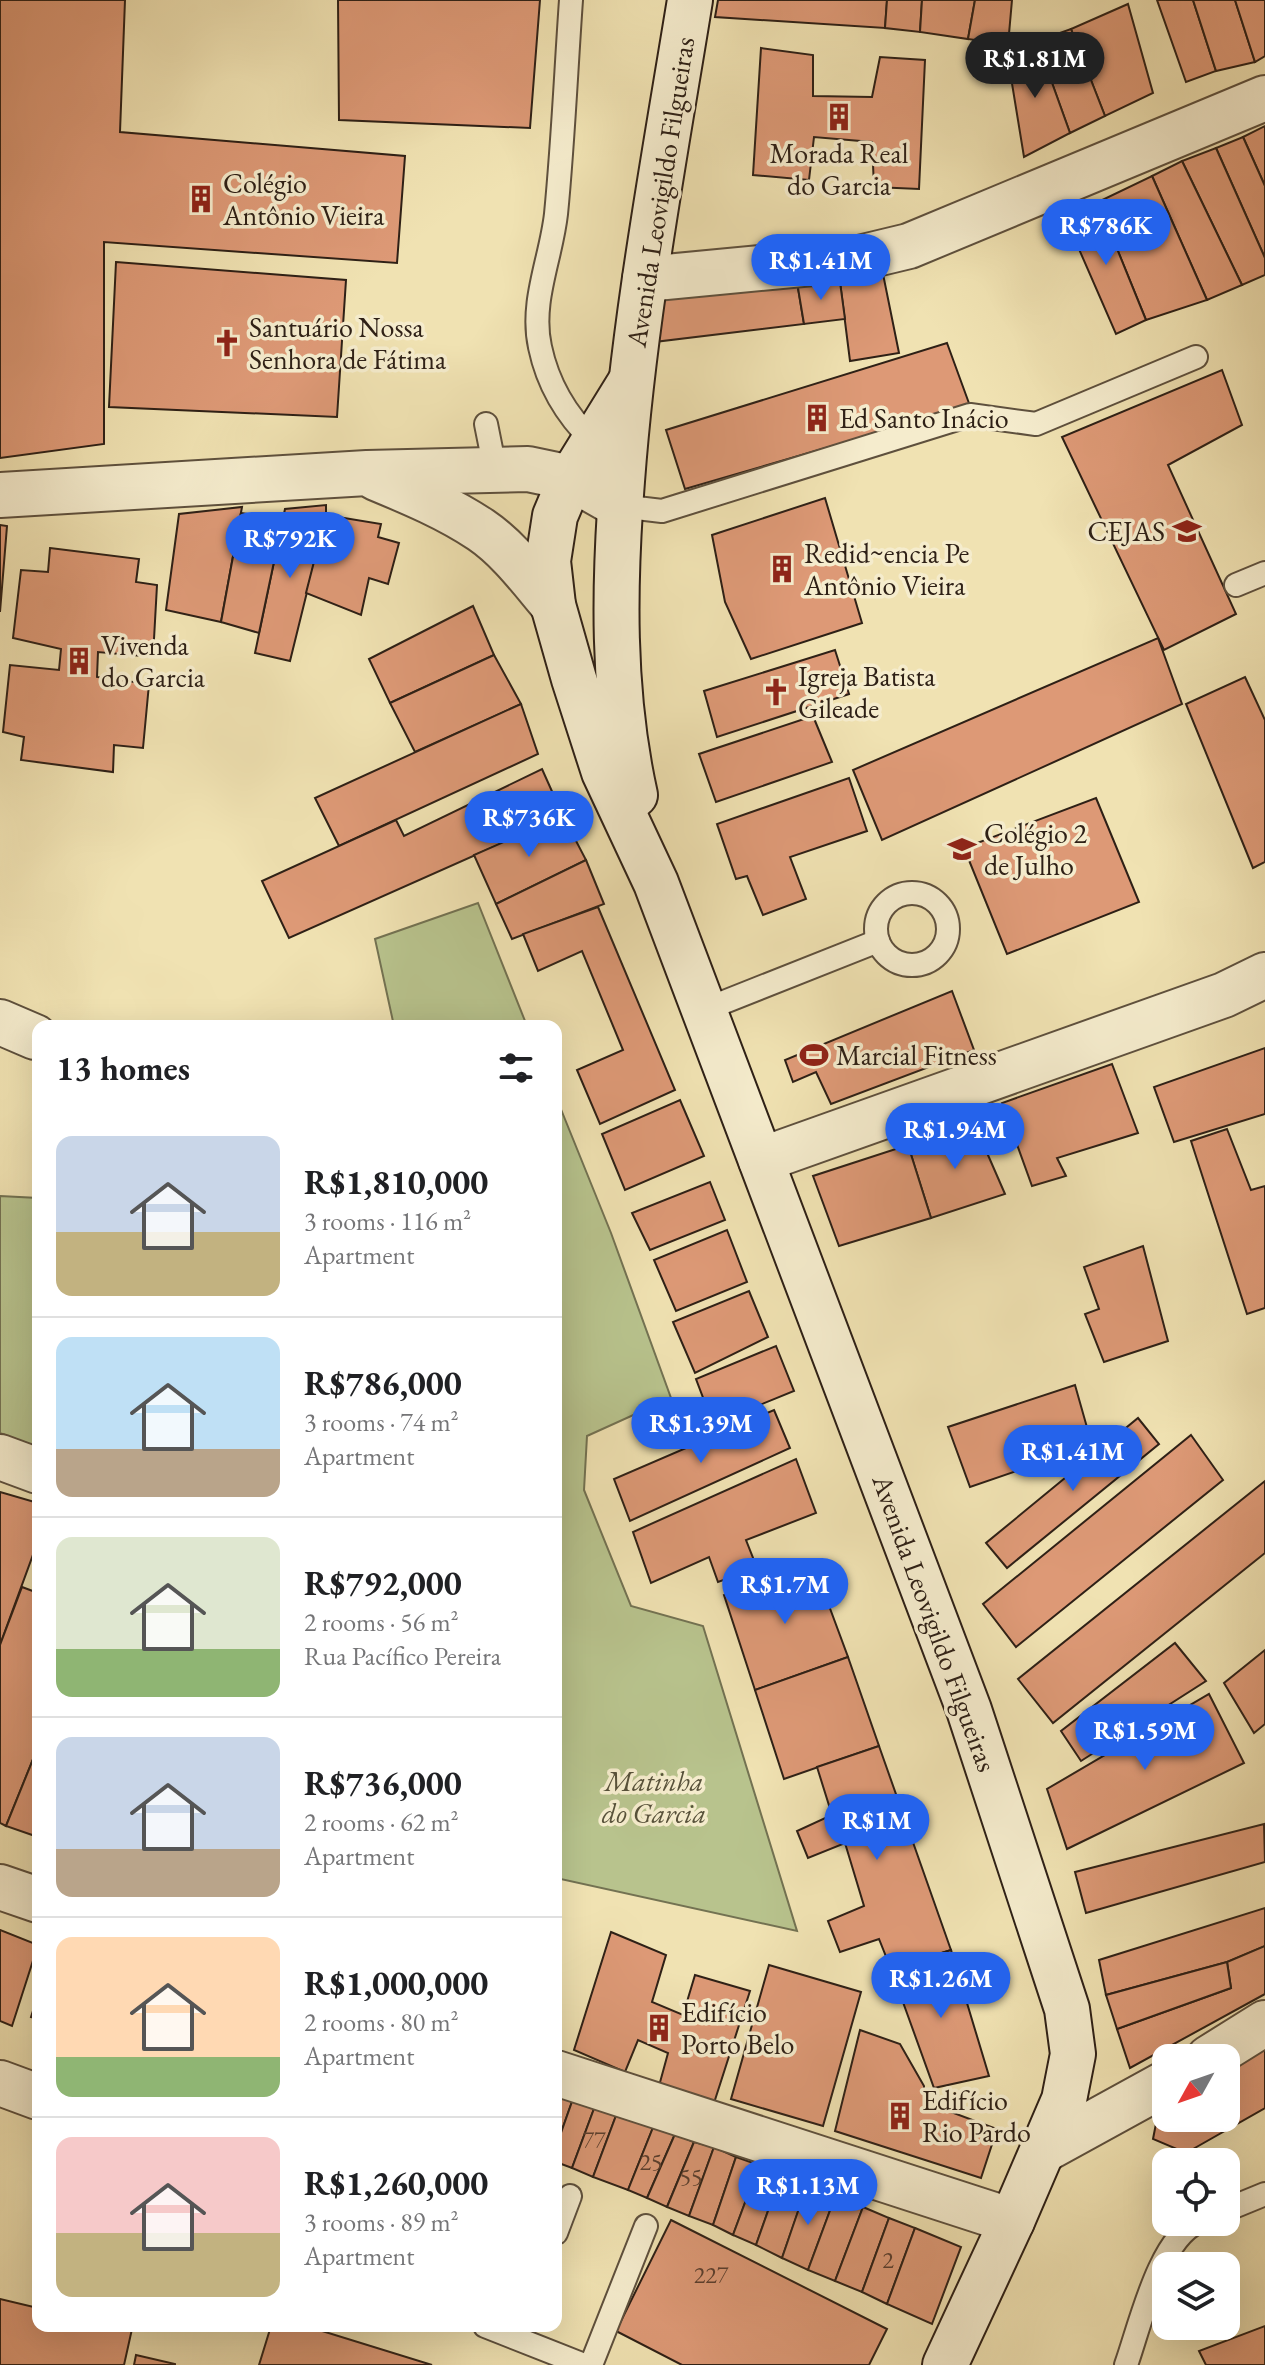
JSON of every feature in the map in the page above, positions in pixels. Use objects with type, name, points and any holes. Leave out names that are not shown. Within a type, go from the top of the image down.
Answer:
[{"type":"main road","name":"Avenida Leovigildo Filgueiras","points":[[656,883],[628,765],[620,693],[615,572],[629,384],[690,0]]},
{"type":"main road","points":[[645,279],[855,259],[909,246],[1265,98]]},
{"type":"main road","name":"Avenida Leovigildo Filgueiras","points":[[629,384],[571,478],[555,516],[548,561],[553,605],[604,772],[656,883],[969,1710],[1067,2009],[1073,2054],[1064,2100],[945,2365]]},
{"type":"main road","points":[[0,495],[367,473],[528,469],[571,478],[620,506]]},
{"type":"main road","points":[[367,473],[437,503],[483,531],[520,566],[553,605]]},
{"type":"main road","points":[[761,1160],[1224,995],[1265,975]]},
{"type":"main road","points":[[0,1457],[32,1469]]},
{"type":"main road","points":[[0,1887],[32,1898]]},
{"type":"main road","points":[[1231,2044],[1265,2023]]},
{"type":"main road","points":[[562,2075],[1012,2221]]},
{"type":"main road","points":[[0,2083],[32,2095]]},
{"type":"main road","points":[[1044,2150],[1152,2091]]},
{"type":"lane","points":[[571,0],[555,217],[536,313],[539,346],[548,378],[569,418],[593,441]]},
{"type":"lane","points":[[620,506],[662,511],[970,415],[1036,424],[1196,357]]},
{"type":"lane","points":[[486,424],[495,469]]},
{"type":"lane","points":[[1236,585],[1265,573]]},
{"type":"lane","points":[[704,1010],[878,941]]},
{"type":"lane","points":[[1240,2204],[1265,2194]]},
{"type":"lane","points":[[562,2217],[570,2196]]},
{"type":"lane","points":[[591,2365],[646,2226]]},
{"type":"lane","points":[[1126,2365],[1171,2244],[1179,2236]]},
{"type":"lane","points":[[518,2332],[584,2365]]},
{"type":"green space","points":[[478,903],[525,1020],[393,1020],[375,939]]},
{"type":"green space","name":"Matinha do Garcia","points":[[562,1112],[611,1233],[671,1398],[587,1436],[584,1490],[631,1606],[703,1626],[797,1931],[562,1879]]},
{"type":"green space","points":[[0,1196],[32,1198],[32,1446],[0,1433]]},
{"type":"building","name":"Colégio Antônio Vieira","points":[[0,0],[125,0],[120,132],[405,156],[397,263],[104,242],[104,444],[0,458]]},
{"type":"building","name":"Colégio Antônio Vieira","points":[[338,0],[540,0],[530,128],[339,120]]},
{"type":"building","points":[[718,0],[887,0],[885,28],[715,17]]},
{"type":"building","points":[[887,0],[922,0],[920,32],[885,28]]},
{"type":"building","points":[[922,0],[975,0],[968,39],[920,32]]},
{"type":"building","points":[[975,0],[1012,0],[1008,45],[968,39]]},
{"type":"building","points":[[1157,0],[1193,0],[1216,71],[1186,82]]},
{"type":"building","points":[[1193,0],[1235,0],[1255,62],[1216,71]]},
{"type":"building","points":[[1235,0],[1265,0],[1265,56],[1255,62]]},
{"type":"building","points":[[1128,4],[1153,93],[1105,116],[1071,29]]},
{"type":"building","points":[[1071,29],[1105,116],[1070,133],[1037,41]]},
{"type":"building","points":[[1037,41],[1070,133],[1024,157],[1007,53]]},
{"type":"building","name":"Morada Real do Garcia","points":[[761,48],[813,55],[813,96],[872,97],[880,57],[925,60],[919,189],[874,187],[872,142],[814,137],[809,180],[753,175]]},
{"type":"building","points":[[1265,126],[1265,186],[1243,137]]},
{"type":"building","points":[[1243,137],[1265,186],[1265,258],[1216,148]]},
{"type":"building","points":[[1216,148],[1265,258],[1265,275],[1242,285],[1182,161]]},
{"type":"building","points":[[1182,161],[1242,285],[1207,300],[1152,176]]},
{"type":"building","points":[[1152,176],[1207,300],[1146,320],[1098,202]]},
{"type":"building","points":[[1098,202],[1146,320],[1116,334],[1065,217]]},
{"type":"building","name":"Santuário Nossa Senhora de Fátima","points":[[116,262],[346,280],[337,417],[109,407]]},
{"type":"building","points":[[883,274],[899,353],[850,361],[840,282]]},
{"type":"building","points":[[797,282],[804,324],[654,342],[660,293]]},
{"type":"building","points":[[797,282],[840,282],[845,319],[804,324]]},
{"type":"building","name":"Ed Santo Inácio","points":[[947,343],[970,406],[685,489],[666,430]]},
{"type":"building","points":[[1222,370],[1242,425],[1168,465],[1236,614],[1164,650],[1062,437]]},
{"type":"building","name":"Redid~encia Pe Antônio Vieira","points":[[825,498],[862,623],[751,659],[725,602],[712,535]]},
{"type":"building","points":[[326,505],[290,661],[255,653],[285,509]]},
{"type":"building","points":[[242,507],[221,622],[166,610],[179,514]]},
{"type":"building","points":[[241,513],[283,519],[259,633],[221,622]]},
{"type":"building","points":[[326,515],[381,524],[378,537],[399,543],[388,584],[369,578],[361,615],[306,593]]},
{"type":"building","points":[[0,525],[7,526],[0,612]]},
{"type":"building","name":"Vivenda do Garcia","points":[[50,548],[139,559],[136,582],[157,585],[153,657],[98,652],[97,677],[149,684],[143,748],[114,745],[113,772],[21,760],[24,737],[3,732],[10,665],[59,670],[61,649],[13,638],[21,570],[48,572]]},
{"type":"building","points":[[473,606],[494,655],[390,703],[369,659]]},
{"type":"building","points":[[1158,638],[1182,704],[882,840],[853,770]]},
{"type":"building","name":"Igreja Batista Gileade","points":[[835,650],[849,694],[717,737],[704,691]]},
{"type":"building","points":[[494,655],[521,704],[415,752],[390,703]]},
{"type":"building","points":[[1245,677],[1265,720],[1265,862],[1253,868],[1186,704]]},
{"type":"building","points":[[521,704],[538,754],[339,846],[315,798]]},
{"type":"building","points":[[813,716],[832,762],[716,802],[699,754]]},
{"type":"building","points":[[542,769],[563,816],[289,938],[262,881],[396,820],[404,836]]},
{"type":"building","points":[[849,778],[867,831],[790,857],[806,899],[763,915],[747,876],[736,879],[717,824]]},
{"type":"building","points":[[1096,798],[1139,902],[1007,954],[964,848]]},
{"type":"building","points":[[563,816],[586,860],[496,904],[474,855]]},
{"type":"building","points":[[586,860],[604,904],[512,939],[496,904]]},
{"type":"building","points":[[598,907],[675,1090],[600,1124],[577,1070],[623,1050],[582,951],[538,971],[523,934]]},
{"type":"building","points":[[952,991],[974,1050],[831,1104],[816,1072],[793,1082],[785,1060]]},
{"type":"building","points":[[1265,1048],[1265,1114],[1174,1142],[1154,1087]]},
{"type":"building","points":[[1112,1064],[1138,1133],[1057,1158],[1066,1176],[1032,1186],[1002,1103]]},
{"type":"building","points":[[680,1100],[704,1156],[625,1190],[602,1134]]},
{"type":"building","points":[[974,1123],[1005,1194],[931,1218],[908,1145]]},
{"type":"building","points":[[1227,1129],[1251,1190],[1265,1186],[1265,1308],[1247,1314],[1191,1141]]},
{"type":"building","points":[[908,1145],[931,1218],[839,1246],[813,1176]]},
{"type":"building","points":[[710,1182],[725,1220],[650,1250],[632,1213]]},
{"type":"building","points":[[727,1230],[747,1282],[676,1311],[654,1260]]},
{"type":"building","points":[[1143,1246],[1168,1341],[1104,1362],[1085,1314],[1099,1309],[1084,1267]]},
{"type":"building","points":[[749,1291],[768,1337],[695,1373],[673,1322]]},
{"type":"building","points":[[776,1346],[794,1391],[713,1424],[696,1379]]},
{"type":"building","points":[[1075,1385],[1092,1445],[970,1487],[948,1427]]},
{"type":"building","points":[[774,1410],[790,1448],[630,1521],[614,1479]]},
{"type":"building","points":[[1138,1418],[1159,1444],[1007,1568],[986,1543]]},
{"type":"building","points":[[1191,1435],[1223,1480],[1016,1647],[983,1604]]},
{"type":"building","points":[[796,1459],[816,1513],[746,1540],[757,1568],[718,1582],[709,1557],[651,1583],[633,1532]]},
{"type":"building","points":[[1265,1481],[1265,1553],[1053,1723],[1018,1679]]},
{"type":"building","points":[[0,1492],[32,1501],[32,1557],[0,1645]]},
{"type":"building","points":[[812,1560],[848,1657],[755,1690],[724,1595]]},
{"type":"building","points":[[22,1587],[32,1591],[32,1762],[6,1826],[0,1823],[0,1645]]},
{"type":"building","points":[[1175,1643],[1206,1681],[1081,1761],[1061,1731]]},
{"type":"building","points":[[1265,1650],[1265,1724],[1254,1733],[1224,1683]]},
{"type":"building","points":[[848,1657],[879,1746],[784,1779],[755,1690]]},
{"type":"building","points":[[1209,1694],[1244,1763],[1067,1849],[1047,1789]]},
{"type":"building","points":[[879,1746],[951,1950],[891,1969],[879,1939],[840,1952],[828,1921],[864,1906],[845,1843],[808,1858],[797,1831],[832,1815],[817,1767]]},
{"type":"building","points":[[32,1762],[32,1835],[6,1826]]},
{"type":"building","points":[[1264,1824],[1265,1862],[1086,1913],[1075,1872]]},
{"type":"building","points":[[1265,1908],[1265,1946],[1227,1962],[1106,1995],[1099,1960]]},
{"type":"building","points":[[0,1930],[32,1943],[32,1964],[12,2026],[0,2021]]},
{"type":"building","name":"Edifício Porto Belo","points":[[611,1932],[666,1955],[652,2002],[683,2015],[695,1975],[750,1991],[714,2103],[659,2086],[668,2053],[638,2040],[625,2072],[574,2050]]},
{"type":"building","points":[[1265,1946],[1265,1994],[1174,2044],[1152,2044],[1152,2056],[1130,2068],[1117,2029],[1231,1988],[1227,1962]]},
{"type":"building","points":[[951,1950],[989,2076],[934,2088],[891,1969]]},
{"type":"building","points":[[1227,1962],[1231,1988],[1117,2029],[1106,1995]]},
{"type":"building","points":[[769,1965],[861,1992],[823,2126],[731,2099]]},
{"type":"building","name":"Edifício Rio Pardo","points":[[860,2030],[900,2044],[924,2086],[924,2102],[997,2129],[981,2178],[835,2131]]},
{"type":"building","points":[[1265,2039],[1265,2108],[1240,2122],[1240,2054]]},
{"type":"building","points":[[562,2092],[574,2096],[562,2130]]},
{"type":"building","points":[[574,2096],[595,2106],[572,2168],[562,2164],[562,2130]]},
{"type":"building","points":[[595,2106],[617,2113],[593,2177],[572,2168]]},
{"type":"building","points":[[617,2113],[654,2125],[628,2190],[593,2177]]},
{"type":"building","points":[[654,2125],[675,2134],[647,2198],[628,2190]]},
{"type":"building","points":[[1154,2132],[1223,2132],[1195,2148],[1174,2148],[1153,2139]]},
{"type":"building","points":[[675,2134],[694,2142],[667,2207],[647,2198]]},
{"type":"building","points":[[694,2142],[714,2147],[689,2216],[667,2207]]},
{"type":"building","points":[[714,2147],[736,2157],[713,2225],[689,2216]]},
{"type":"building","points":[[736,2157],[759,2165],[733,2235],[713,2225]]},
{"type":"building","points":[[759,2165],[781,2174],[756,2245],[733,2235]]},
{"type":"building","points":[[781,2174],[807,2186],[782,2258],[756,2245]]},
{"type":"building","points":[[807,2185],[835,2197],[808,2270],[782,2258]]},
{"type":"building","points":[[835,2197],[863,2207],[835,2281],[808,2270]]},
{"type":"building","points":[[863,2207],[889,2218],[862,2292],[835,2281]]},
{"type":"building","points":[[889,2218],[915,2228],[887,2304],[862,2292]]},
{"type":"building","points":[[671,2220],[887,2329],[869,2365],[682,2365],[616,2331]]},
{"type":"building","points":[[915,2228],[961,2247],[932,2324],[887,2304]]},
{"type":"building","points":[[0,2299],[32,2307],[32,2332],[131,2332],[124,2365],[0,2365]]},
{"type":"building","points":[[1265,2326],[1265,2365],[1206,2365],[1199,2351],[1228,2340],[1240,2340],[1240,2335]]},
{"type":"building","points":[[269,2332],[325,2332],[432,2365],[259,2365]]},
{"type":"building","points":[[136,2355],[175,2364],[175,2365],[134,2365]]},
{"type":"place","name":"Morada Real do Garcia","points":[[839,117]]},
{"type":"place","name":"Colégio Antônio Vieira","points":[[201,199]]},
{"type":"place","name":"Santuário Nossa Senhora de Fátima","points":[[227,343]]},
{"type":"place","name":"Ed Santo Inácio","points":[[817,418]]},
{"type":"place","name":"CEJAS","points":[[1187,531]]},
{"type":"place","name":"Redid~encia Pe Antônio Vieira","points":[[782,569]]},
{"type":"place","name":"Vivenda do Garcia","points":[[79,661]]},
{"type":"place","name":"Igreja Batista Gileade","points":[[776,692]]},
{"type":"place","name":"Colégio 2 de Julho","points":[[962,849]]},
{"type":"place","name":"Marcial Fitness","points":[[814,1055]]},
{"type":"place","name":"Edifício Porto Belo","points":[[659,2028]]},
{"type":"place","name":"Edifício Rio Pardo","points":[[900,2116]]}]
